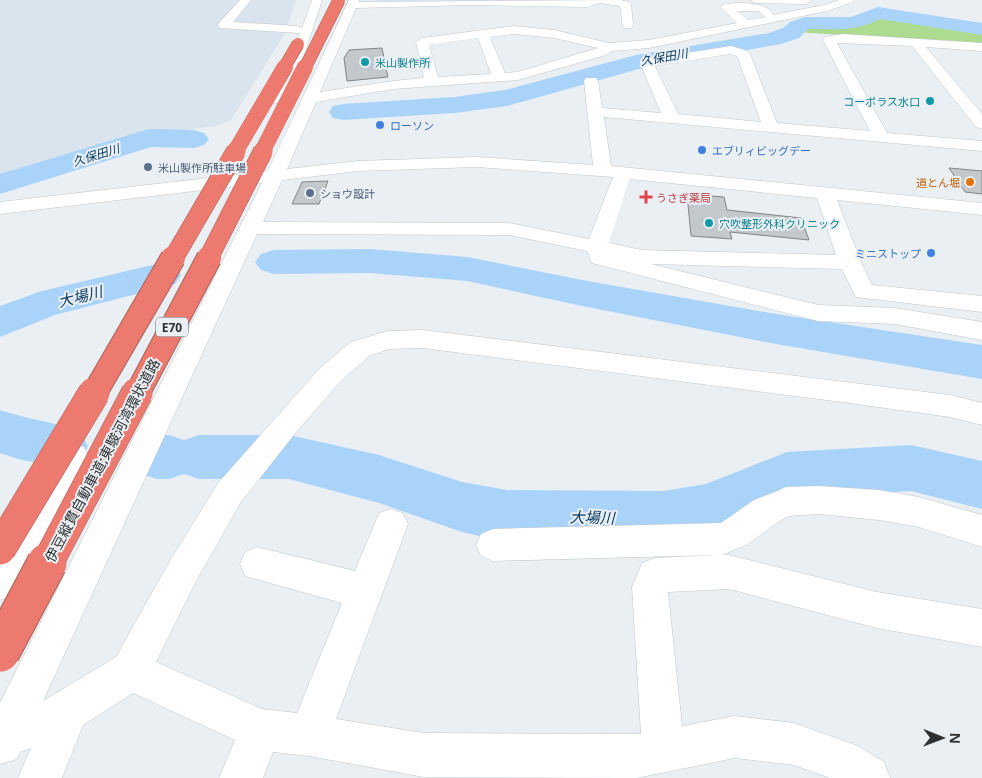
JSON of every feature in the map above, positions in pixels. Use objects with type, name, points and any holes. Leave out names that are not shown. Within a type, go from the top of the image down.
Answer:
[{"type":"highway","name":"E70","points":[[0,549],[101,382],[323,0]]},
{"type":"highway","name":"伊豆縦貫自動車道;東駿河湾環状道路","points":[[0,652],[213,250],[351,1]]},
{"type":"street","points":[[246,0],[224,24],[300,38]]},
{"type":"street","points":[[0,582],[32,529],[226,181],[293,67],[307,0]]},
{"type":"street","points":[[300,38],[317,0]]},
{"type":"street","points":[[2,740],[275,175],[351,1],[588,4],[596,0]]},
{"type":"street","points":[[600,0],[625,4],[627,25]]},
{"type":"street","points":[[755,0],[847,1]]},
{"type":"street","points":[[432,83],[422,42],[482,33],[532,30],[609,47],[649,44],[827,8],[847,1]]},
{"type":"street","points":[[745,24],[726,7],[761,8],[775,19]]},
{"type":"street","points":[[686,22],[688,27],[705,28],[714,31]]},
{"type":"street","points":[[482,33],[500,78]]},
{"type":"street","points":[[881,137],[829,40],[842,38],[982,47]]},
{"type":"street","points":[[914,42],[982,124]]},
{"type":"street","points":[[310,98],[393,85],[518,76],[601,52],[609,47]]},
{"type":"street","points":[[672,119],[647,63],[732,50],[743,54],[771,128]]},
{"type":"street","points":[[591,81],[595,112],[613,172],[597,247],[600,258],[818,313],[894,316],[982,331]]},
{"type":"street","points":[[595,112],[982,146]]},
{"type":"street","points":[[0,208],[358,166],[478,162],[613,172],[982,209]]},
{"type":"street","points":[[825,194],[850,262],[864,292],[982,304]]},
{"type":"street","points":[[249,228],[509,229],[641,257],[850,262]]},
{"type":"street","points":[[2,740],[68,711],[130,671],[183,571],[230,492],[287,423],[330,375],[360,350],[388,340],[423,339],[842,391],[950,406],[982,414]]},
{"type":"street","points":[[493,546],[722,539],[736,534],[766,511],[786,502],[818,500],[879,505],[919,512],[982,530]]},
{"type":"street","points":[[309,735],[391,524]]},
{"type":"street","points":[[257,564],[365,591]]},
{"type":"street","points":[[663,751],[650,587],[655,575],[729,572],[877,610],[982,628]]},
{"type":"street","points":[[130,671],[261,730],[309,735],[424,755],[633,756],[735,737],[794,744],[843,761],[868,778]]},
{"type":"street","points":[[40,778],[68,711]]},
{"type":"street","points":[[241,778],[261,730]]},
{"type":"shaded area","points":[[0,0],[296,0],[285,33],[231,120],[217,126],[130,137],[0,179]]},
{"type":"shaded area","points":[[376,0],[585,0],[581,2],[375,2]]},
{"type":"green space","points":[[884,15],[982,31],[982,44],[796,32],[805,26],[863,24],[873,21],[876,16]]},
{"type":"building","name":"米山製作所","points":[[382,48],[388,77],[347,81],[344,58],[349,50]]},
{"type":"building","name":"道とん堀","points":[[949,168],[982,171],[982,194],[965,192]]},
{"type":"building","name":"ショウ設計","points":[[328,181],[319,204],[292,204],[302,182]]},
{"type":"building","points":[[687,194],[724,197],[727,210],[801,218],[809,240],[730,232],[732,239],[691,236]]},
{"type":"waterway","name":"久保田川","points":[[343,112],[454,105],[507,98],[636,62],[773,39],[791,33],[797,26],[805,23],[851,23],[878,13],[982,29]]},
{"type":"waterway","name":"久保田川","points":[[0,184],[149,138],[194,139]]},
{"type":"waterway","name":"大場川","points":[[274,262],[370,261],[467,269],[582,293],[776,329],[982,362]]},
{"type":"waterway","name":"大場川","points":[[0,322],[42,305],[161,275]]},
{"type":"waterway","name":"大場川","points":[[0,431],[18,438],[62,446]]},
{"type":"waterway","name":"大場川","points":[[157,457],[169,457]]},
{"type":"waterway","name":"大場川","points":[[199,457],[289,457],[379,479],[462,507],[507,516],[664,517],[709,509],[787,475],[911,468],[982,485]]},
{"type":"place","name":"米山製作所","points":[[365,62]]},
{"type":"place","name":"コーポラス水口","points":[[930,101]]},
{"type":"place","name":"ローソン","points":[[380,125]]},
{"type":"place","name":"エブリィビッグデー","points":[[702,150]]},
{"type":"place","name":"米山製作所駐車場","points":[[148,167]]},
{"type":"place","name":"道とん堀","points":[[970,182]]},
{"type":"place","name":"ショウ設計","points":[[310,193]]},
{"type":"place","name":"うさぎ薬局","points":[[646,197]]},
{"type":"place","name":"穴吹整形外科クリニック","points":[[709,223]]},
{"type":"place","name":"ミニストップ","points":[[931,253]]}]
